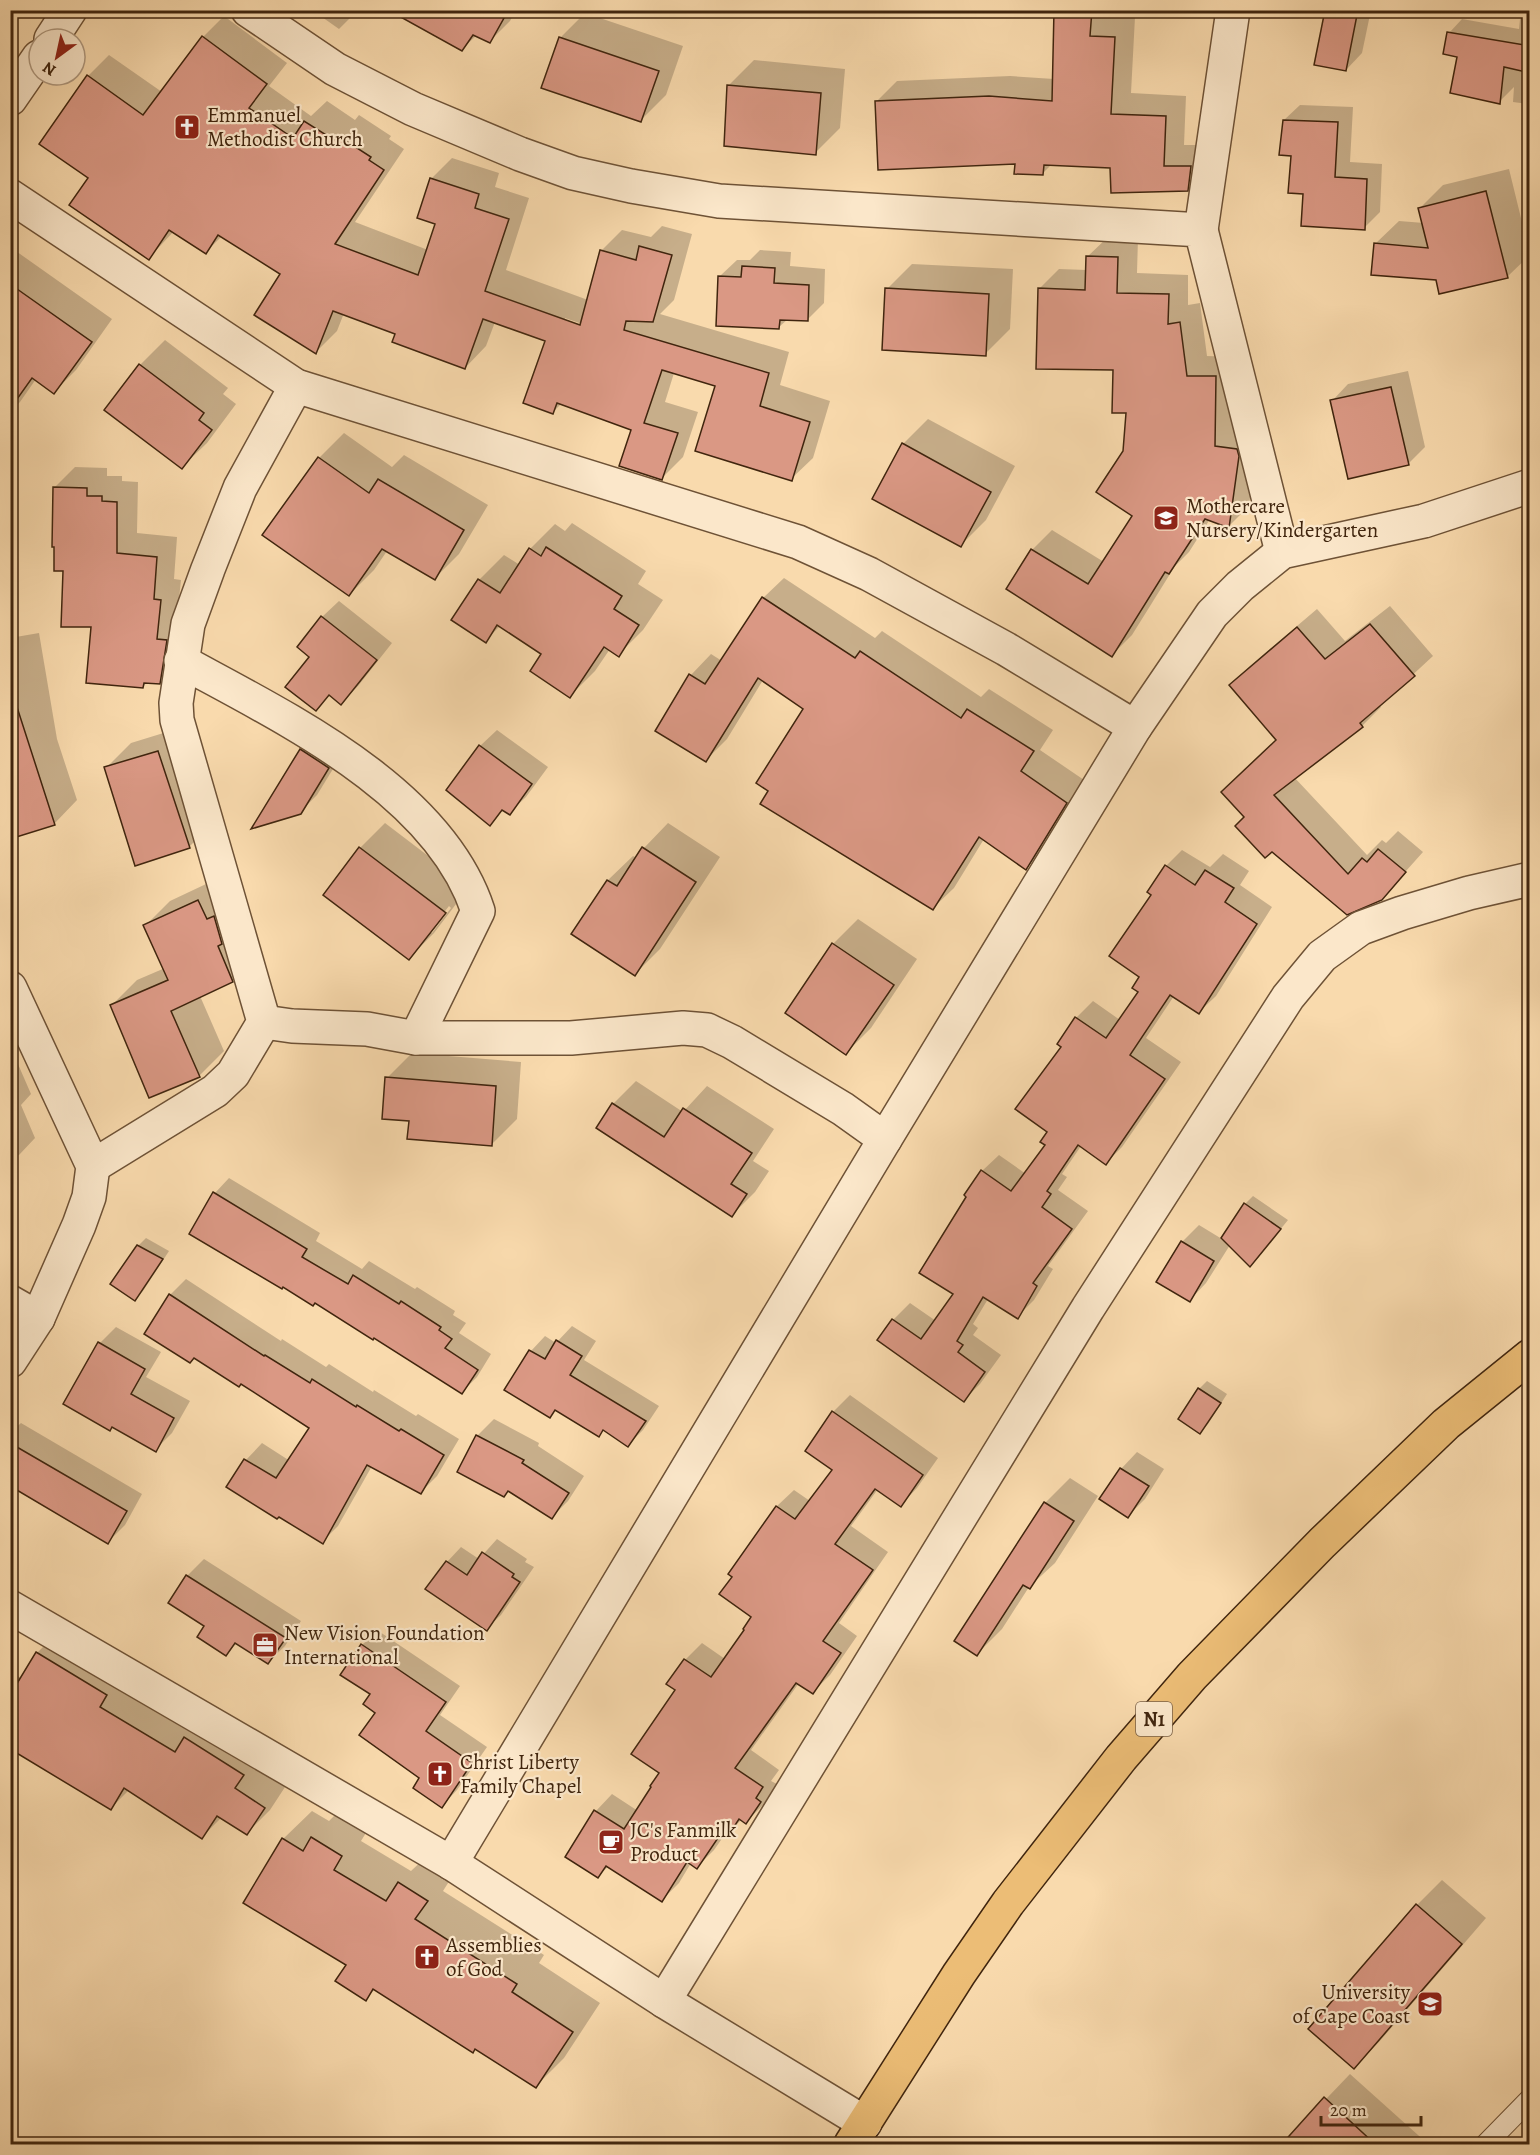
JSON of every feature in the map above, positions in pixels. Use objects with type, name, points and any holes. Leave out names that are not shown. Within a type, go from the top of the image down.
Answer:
[{"type":"highway","name":"N1","points":[[858,2134],[959,1974],[1008,1903],[1121,1758],[1192,1676],[1322,1543],[1446,1424],[1530,1356]]},
{"type":"street","points":[[59,27],[70,10]]},
{"type":"street","points":[[248,10],[335,69],[413,109],[520,154],[573,173],[719,201],[1201,231]]},
{"type":"street","points":[[1233,10],[1201,231],[1282,552]]},
{"type":"street","points":[[10,99],[27,74]]},
{"type":"street","points":[[10,196],[296,386],[798,542],[869,574],[1006,649],[1135,727]]},
{"type":"street","points":[[93,1166],[215,1090],[232,1074],[264,1022],[177,720],[176,703],[188,624],[240,488],[296,386]]},
{"type":"street","points":[[451,1863],[1135,727],[1212,614],[1240,586],[1282,552],[1424,521],[1530,486]]},
{"type":"street","points":[[181,661],[297,725],[379,781],[415,815],[447,851],[470,886],[478,911],[416,1038]]},
{"type":"street","points":[[664,2001],[1088,1308],[1288,997],[1323,956],[1361,928],[1469,893],[1530,879]]},
{"type":"street","points":[[10,988],[93,1166],[89,1197],[24,1310],[10,1361]]},
{"type":"street","points":[[264,1022],[292,1026],[367,1029],[416,1038],[571,1038],[683,1028],[707,1030],[732,1042],[843,1109],[885,1139]]},
{"type":"street","points":[[10,1607],[451,1863],[664,2001],[858,2134]]},
{"type":"lane","points":[[1486,2145],[1530,2099]]},
{"type":"building","points":[[388,10],[490,10],[504,18],[490,43],[473,35],[462,51]]},
{"type":"building","points":[[1054,10],[1092,10],[1090,36],[1115,37],[1111,114],[1166,116],[1164,166],[1191,166],[1188,191],[1111,193],[1110,168],[1044,165],[1043,175],[1014,174],[1015,164],[878,170],[875,101],[989,96],[1052,101]]},
{"type":"building","points":[[1325,10],[1358,10],[1346,71],[1314,65]]},
{"type":"building","points":[[1447,32],[1530,46],[1530,73],[1504,67],[1500,104],[1450,93],[1457,57],[1443,54]]},
{"type":"building","points":[[202,36],[267,84],[249,108],[293,138],[304,121],[334,140],[337,135],[371,157],[369,160],[384,170],[335,244],[418,275],[435,224],[417,218],[430,178],[479,194],[475,208],[509,219],[485,291],[580,325],[600,250],[636,260],[639,246],[672,255],[653,322],[626,321],[624,330],[769,373],[760,406],[810,422],[792,481],[695,451],[715,386],[662,370],[644,423],[678,433],[662,480],[619,466],[631,430],[557,403],[553,414],[523,403],[545,341],[483,319],[465,369],[392,342],[395,334],[333,311],[316,354],[254,315],[280,274],[218,235],[206,254],[169,230],[149,260],[69,205],[88,178],[39,144],[79,87],[87,87],[87,75],[143,115]]},
{"type":"building","points":[[559,37],[659,71],[641,122],[541,88]]},
{"type":"building","points":[[727,85],[821,93],[816,155],[724,146]]},
{"type":"building","points":[[1283,120],[1338,122],[1335,177],[1367,179],[1365,230],[1301,226],[1303,194],[1288,193],[1291,156],[1279,155]]},
{"type":"building","points":[[1486,191],[1508,278],[1439,294],[1436,280],[1371,275],[1374,243],[1428,248],[1418,208]]},
{"type":"building","points":[[1086,256],[1118,257],[1117,293],[1169,294],[1168,324],[1180,322],[1187,376],[1216,376],[1215,446],[1237,449],[1239,456],[1229,528],[1205,519],[1169,574],[1165,572],[1112,657],[1006,589],[1031,549],[1088,584],[1132,516],[1096,492],[1123,451],[1126,413],[1112,413],[1113,370],[1036,369],[1038,288],[1085,290]]},
{"type":"building","points":[[742,266],[775,268],[774,283],[809,285],[808,321],[780,320],[779,329],[716,326],[718,276],[741,277]]},
{"type":"building","points":[[10,284],[92,342],[54,394],[32,378],[10,409]]},
{"type":"building","points":[[885,288],[989,294],[986,356],[882,350]]},
{"type":"building","points":[[139,364],[204,413],[199,420],[212,430],[182,469],[104,410]]},
{"type":"building","points":[[1391,387],[1409,465],[1348,479],[1330,400]]},
{"type":"building","points":[[902,443],[991,492],[961,547],[872,499]]},
{"type":"building","points":[[318,457],[369,493],[378,479],[464,530],[435,580],[382,549],[349,596],[262,535]]},
{"type":"building","points":[[53,487],[87,488],[87,496],[102,496],[102,501],[117,502],[117,553],[157,557],[154,599],[161,600],[157,639],[167,640],[160,684],[144,683],[143,688],[86,683],[91,627],[61,627],[63,571],[54,571]]},
{"type":"building","points":[[546,547],[622,596],[614,609],[639,625],[619,657],[604,647],[570,698],[530,671],[541,654],[497,625],[486,643],[451,620],[478,579],[500,593],[529,548],[541,556]]},
{"type":"building","points":[[762,597],[855,658],[860,651],[961,718],[967,709],[1034,751],[1021,771],[1067,803],[1026,870],[979,837],[933,910],[760,804],[768,791],[756,783],[803,709],[758,678],[706,762],[655,731],[689,674],[705,684]]},
{"type":"building","points":[[321,616],[377,660],[341,705],[329,695],[316,711],[285,687],[309,657],[297,647]]},
{"type":"building","points":[[1370,624],[1415,676],[1360,723],[1363,727],[1274,795],[1348,874],[1362,858],[1367,862],[1378,849],[1406,872],[1382,900],[1347,915],[1272,852],[1265,858],[1235,826],[1244,817],[1221,792],[1276,740],[1229,685],[1297,627],[1325,659]]},
{"type":"building","points":[[16,704],[55,825],[10,839],[10,705]]},
{"type":"building","points":[[479,745],[532,784],[510,815],[502,810],[490,826],[446,790]]},
{"type":"building","points":[[300,749],[329,768],[301,814],[251,829]]},
{"type":"building","points":[[158,751],[190,848],[135,866],[104,767]]},
{"type":"building","points":[[359,847],[446,913],[409,960],[323,895]]},
{"type":"building","points":[[642,847],[696,882],[635,976],[571,934],[607,880],[617,886]]},
{"type":"building","points":[[1165,865],[1195,885],[1205,870],[1234,888],[1225,902],[1257,924],[1199,1014],[1170,995],[1130,1055],[1165,1079],[1106,1165],[1078,1145],[1047,1191],[1051,1194],[1042,1207],[1072,1229],[1033,1283],[1037,1286],[1018,1319],[983,1297],[957,1341],[963,1345],[958,1352],[985,1372],[964,1402],[877,1340],[892,1319],[921,1339],[953,1294],[919,1273],[966,1197],[964,1195],[981,1170],[1011,1191],[1045,1145],[1040,1142],[1047,1132],[1015,1109],[1061,1047],[1057,1044],[1075,1017],[1106,1038],[1138,992],[1132,988],[1139,977],[1109,956],[1151,895],[1147,892]]},
{"type":"building","points":[[198,900],[207,919],[214,916],[222,944],[218,946],[233,982],[171,1011],[200,1077],[149,1098],[110,1005],[168,980],[143,925]]},
{"type":"building","points":[[832,943],[894,985],[846,1055],[785,1013]]},
{"type":"building","points":[[385,1077],[496,1086],[492,1146],[407,1139],[409,1121],[382,1119]]},
{"type":"building","points":[[612,1103],[664,1137],[683,1108],[752,1153],[731,1184],[747,1194],[732,1217],[596,1128]]},
{"type":"building","points":[[213,1192],[307,1249],[302,1257],[348,1284],[353,1275],[399,1304],[401,1301],[441,1327],[439,1330],[452,1339],[445,1348],[478,1370],[462,1394],[315,1303],[313,1306],[189,1234]]},
{"type":"building","points":[[1244,1203],[1281,1229],[1250,1267],[1221,1238]]},
{"type":"building","points":[[1181,1241],[1214,1261],[1190,1302],[1156,1282]]},
{"type":"building","points":[[137,1245],[163,1259],[135,1301],[110,1284]]},
{"type":"building","points":[[169,1294],[310,1383],[312,1379],[356,1407],[357,1405],[444,1455],[421,1494],[367,1465],[323,1544],[226,1487],[244,1459],[276,1478],[309,1428],[241,1384],[239,1387],[194,1358],[190,1363],[144,1334]]},
{"type":"building","points":[[556,1340],[582,1356],[570,1375],[646,1421],[628,1447],[603,1430],[599,1437],[555,1410],[550,1418],[504,1390],[529,1350],[545,1359]]},
{"type":"building","points":[[98,1342],[145,1369],[131,1394],[174,1418],[156,1452],[112,1427],[110,1431],[63,1404]]},
{"type":"building","points":[[1198,1388],[1221,1403],[1200,1434],[1178,1419]]},
{"type":"building","points":[[832,1411],[923,1475],[901,1507],[875,1489],[835,1544],[873,1570],[823,1641],[841,1653],[813,1694],[796,1683],[735,1768],[763,1787],[756,1798],[761,1802],[746,1824],[739,1819],[730,1833],[724,1829],[697,1869],[687,1862],[662,1902],[606,1866],[598,1878],[565,1857],[594,1810],[624,1829],[651,1787],[659,1773],[631,1754],[675,1690],[666,1684],[684,1659],[711,1677],[744,1630],[751,1617],[719,1594],[732,1577],[728,1574],[776,1506],[795,1519],[832,1470],[805,1451]]},
{"type":"building","points":[[476,1435],[524,1460],[522,1463],[569,1493],[552,1519],[508,1491],[504,1497],[457,1472]]},
{"type":"building","points":[[10,1443],[127,1511],[108,1544],[10,1486]]},
{"type":"building","points":[[1120,1468],[1149,1486],[1128,1518],[1099,1499]]},
{"type":"building","points":[[1044,1502],[1074,1521],[1030,1589],[1023,1585],[977,1656],[954,1641]]},
{"type":"building","points":[[482,1552],[514,1574],[512,1577],[520,1582],[487,1631],[425,1589],[446,1561],[467,1575]]},
{"type":"building","points":[[186,1575],[286,1638],[268,1664],[235,1643],[226,1656],[197,1637],[204,1626],[168,1603]]},
{"type":"building","points":[[361,1644],[446,1702],[426,1731],[472,1763],[442,1808],[413,1788],[419,1778],[359,1735],[375,1713],[363,1704],[370,1694],[340,1675]]},
{"type":"building","points":[[36,1652],[107,1695],[100,1707],[175,1752],[184,1737],[244,1775],[235,1788],[265,1808],[247,1835],[217,1816],[202,1839],[124,1788],[111,1810],[10,1749],[10,1695]]},
{"type":"building","points":[[311,1837],[342,1856],[334,1870],[386,1901],[398,1882],[428,1901],[415,1919],[517,1984],[512,1992],[573,2032],[536,2088],[475,2049],[473,2053],[373,1989],[366,2001],[335,1981],[346,1965],[243,1903],[282,1838],[303,1851]]},
{"type":"building","points":[[1416,1904],[1462,1944],[1354,2069],[1308,2029]]},
{"type":"building","points":[[1324,2097],[1376,2145],[1281,2145]]},
{"type":"place","name":"Emmanuel Methodist Church","points":[[187,127]]},
{"type":"place","name":"Mothercare Nursery/Kindergarten","points":[[1166,518]]},
{"type":"place","name":"New Vision Foundation International","points":[[265,1645]]},
{"type":"place","name":"Christ Liberty Family Chapel","points":[[440,1774]]},
{"type":"place","name":"JC's Fanmilk Product","points":[[611,1842]]},
{"type":"place","name":"Assemblies of God","points":[[427,1957]]},
{"type":"place","name":"University of Cape Coast","points":[[1430,2004]]}]
